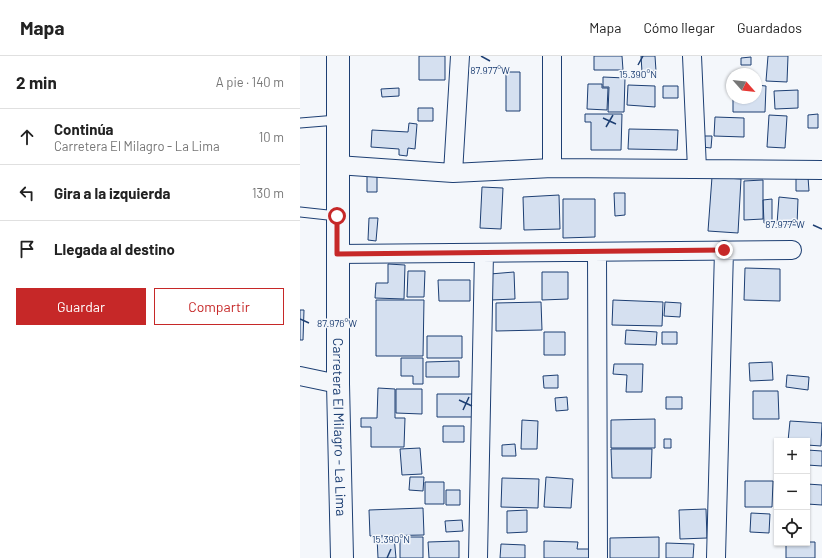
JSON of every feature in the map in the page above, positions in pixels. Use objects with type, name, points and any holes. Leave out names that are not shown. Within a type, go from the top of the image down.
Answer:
[{"type":"main road","name":"Carretera El Milagro - La Lima","points":[[338,56],[338,384],[342,558]]},
{"type":"street","points":[[454,173],[460,56]]},
{"type":"street","points":[[552,56],[552,168]]},
{"type":"street","points":[[692,56],[697,169]]},
{"type":"street","points":[[337,165],[454,173],[552,168],[822,170]]},
{"type":"street","points":[[716,558],[724,250]]},
{"type":"street","points":[[337,254],[792,250]]},
{"type":"street","points":[[597,252],[598,558]]},
{"type":"street","points":[[478,558],[484,253]]},
{"type":"street","points":[[300,376],[338,384]]},
{"type":"lane","points":[[300,123],[338,120]]},
{"type":"lane","points":[[300,212],[337,216]]},
{"type":"building","points":[[419,56],[445,56],[445,80],[419,80]]},
{"type":"building","points":[[594,56],[622,56],[623,70],[594,70]]},
{"type":"building","points":[[641,56],[655,56],[656,71],[642,72]]},
{"type":"building","points":[[768,56],[788,56],[787,82],[766,81]]},
{"type":"building","points":[[751,57],[751,65],[741,65],[741,58]]},
{"type":"building","points":[[506,72],[520,72],[520,111],[506,111]]},
{"type":"building","points":[[603,77],[625,78],[624,112],[608,112],[609,87],[603,87]]},
{"type":"building","points":[[588,84],[602,84],[602,88],[608,88],[607,110],[587,109]]},
{"type":"building","points":[[628,85],[655,86],[655,107],[627,105]]},
{"type":"building","points":[[663,86],[678,86],[678,98],[663,98]]},
{"type":"building","points":[[762,86],[766,86],[765,112],[733,112],[733,104],[762,104]]},
{"type":"building","points":[[399,88],[399,96],[382,97],[381,89]]},
{"type":"building","points":[[798,90],[798,108],[775,109],[774,91]]},
{"type":"building","points":[[418,108],[433,108],[433,121],[418,121]]},
{"type":"building","points":[[585,114],[622,114],[621,150],[591,150],[591,122],[585,122]]},
{"type":"building","points":[[818,114],[818,128],[808,128],[808,115]]},
{"type":"building","points":[[769,115],[787,116],[785,148],[767,147]]},
{"type":"building","points":[[715,117],[744,118],[744,137],[714,136]]},
{"type":"building","points":[[409,123],[417,124],[415,149],[408,148],[407,156],[399,155],[399,149],[371,147],[372,130],[408,132]]},
{"type":"building","points":[[629,129],[678,130],[677,150],[628,149]]},
{"type":"building","points":[[703,136],[712,136],[711,148],[702,147]]},
{"type":"building","points":[[367,174],[377,175],[377,192],[367,192]]},
{"type":"building","points":[[712,177],[741,179],[738,233],[708,231]]},
{"type":"building","points":[[796,177],[808,177],[809,191],[796,191]]},
{"type":"building","points":[[763,180],[763,219],[744,220],[744,181]]},
{"type":"building","points":[[482,187],[503,188],[501,229],[480,228]]},
{"type":"building","points":[[614,193],[625,193],[625,215],[615,216]]},
{"type":"building","points":[[559,195],[560,229],[524,230],[523,197]]},
{"type":"building","points":[[779,197],[798,199],[797,225],[777,224]]},
{"type":"building","points":[[563,199],[595,199],[595,237],[563,238]]},
{"type":"building","points":[[772,199],[772,223],[764,223],[763,200]]},
{"type":"building","points":[[369,218],[378,218],[376,241],[368,240]]},
{"type":"building","points":[[388,264],[405,265],[404,299],[375,298],[376,283],[388,283]]},
{"type":"building","points":[[745,268],[780,269],[780,301],[744,300]]},
{"type":"building","points":[[408,271],[425,271],[424,297],[407,297]]},
{"type":"building","points":[[514,272],[515,299],[491,300],[490,274]]},
{"type":"building","points":[[542,272],[568,272],[568,299],[542,300]]},
{"type":"building","points":[[438,280],[470,280],[470,301],[439,301]]},
{"type":"building","points":[[376,300],[424,300],[423,356],[376,356]]},
{"type":"building","points":[[613,300],[663,302],[662,326],[612,325]]},
{"type":"building","points":[[541,302],[542,330],[496,331],[496,303]]},
{"type":"building","points":[[665,302],[681,303],[680,317],[664,316]]},
{"type":"building","points":[[300,310],[304,310],[303,340],[300,340]]},
{"type":"building","points":[[626,330],[657,332],[656,345],[625,344]]},
{"type":"building","points":[[544,332],[565,332],[565,355],[544,355]]},
{"type":"building","points":[[662,332],[677,332],[677,344],[662,344]]},
{"type":"building","points":[[427,336],[462,336],[462,358],[427,358]]},
{"type":"building","points":[[401,358],[423,358],[423,384],[413,384],[413,376],[401,376]]},
{"type":"building","points":[[459,361],[459,377],[426,377],[426,362]]},
{"type":"building","points":[[772,362],[773,380],[750,381],[749,363]]},
{"type":"building","points":[[614,364],[643,364],[642,392],[626,392],[627,375],[613,374]]},
{"type":"building","points":[[558,375],[558,388],[544,388],[543,376]]},
{"type":"building","points":[[787,375],[809,377],[808,390],[786,387]]},
{"type":"building","points":[[378,388],[395,389],[395,418],[405,418],[404,447],[371,447],[371,427],[361,427],[361,418],[377,418]]},
{"type":"building","points":[[396,389],[422,389],[422,414],[396,413]]},
{"type":"building","points":[[753,391],[778,391],[779,419],[753,419]]},
{"type":"building","points":[[437,394],[473,394],[473,417],[437,417]]},
{"type":"building","points":[[567,397],[568,410],[556,411],[555,398]]},
{"type":"building","points":[[666,397],[682,397],[682,409],[666,409]]},
{"type":"building","points":[[655,419],[655,448],[611,448],[611,420]]},
{"type":"building","points":[[522,420],[538,421],[537,449],[521,449]]},
{"type":"building","points":[[790,421],[822,423],[821,446],[810,445],[810,438],[788,438]]},
{"type":"building","points":[[443,426],[464,426],[464,442],[443,442]]},
{"type":"building","points":[[664,439],[671,439],[671,448],[664,448]]},
{"type":"building","points":[[515,444],[516,456],[502,456],[502,445]]},
{"type":"building","points":[[420,448],[422,474],[402,475],[400,449]]},
{"type":"building","points":[[611,449],[652,449],[651,478],[612,478]]},
{"type":"building","points":[[810,450],[822,451],[822,466],[810,465]]},
{"type":"building","points":[[410,477],[424,477],[423,491],[409,490]]},
{"type":"building","points":[[546,477],[573,479],[571,508],[544,507]]},
{"type":"building","points":[[502,478],[539,479],[538,508],[501,507]]},
{"type":"building","points":[[745,481],[773,481],[772,507],[745,507]]},
{"type":"building","points":[[425,482],[444,482],[444,504],[425,504]]},
{"type":"building","points":[[810,484],[822,485],[822,505],[810,504]]},
{"type":"building","points":[[446,490],[460,490],[460,505],[446,505]]},
{"type":"building","points":[[423,508],[424,535],[370,536],[369,510]]},
{"type":"building","points":[[706,509],[707,538],[680,539],[679,510]]},
{"type":"building","points":[[527,510],[527,532],[507,533],[507,511]]},
{"type":"building","points":[[751,513],[770,514],[769,533],[750,532]]},
{"type":"building","points":[[462,520],[463,531],[446,532],[445,521]]},
{"type":"building","points":[[394,536],[396,558],[378,558],[377,537]]},
{"type":"building","points":[[400,537],[423,537],[423,558],[400,558]]},
{"type":"building","points":[[659,537],[659,558],[610,558],[610,538]]},
{"type":"building","points":[[459,541],[459,558],[429,558],[428,542]]},
{"type":"building","points":[[544,541],[578,542],[577,549],[589,549],[589,558],[544,558]]},
{"type":"building","points":[[810,542],[815,542],[815,558],[786,558],[786,546],[810,546]]},
{"type":"building","points":[[666,543],[694,544],[693,558],[666,558]]},
{"type":"building","points":[[501,544],[525,545],[525,558],[500,558]]},
{"type":"route","points":[[337,216],[337,254],[724,250]]}]
